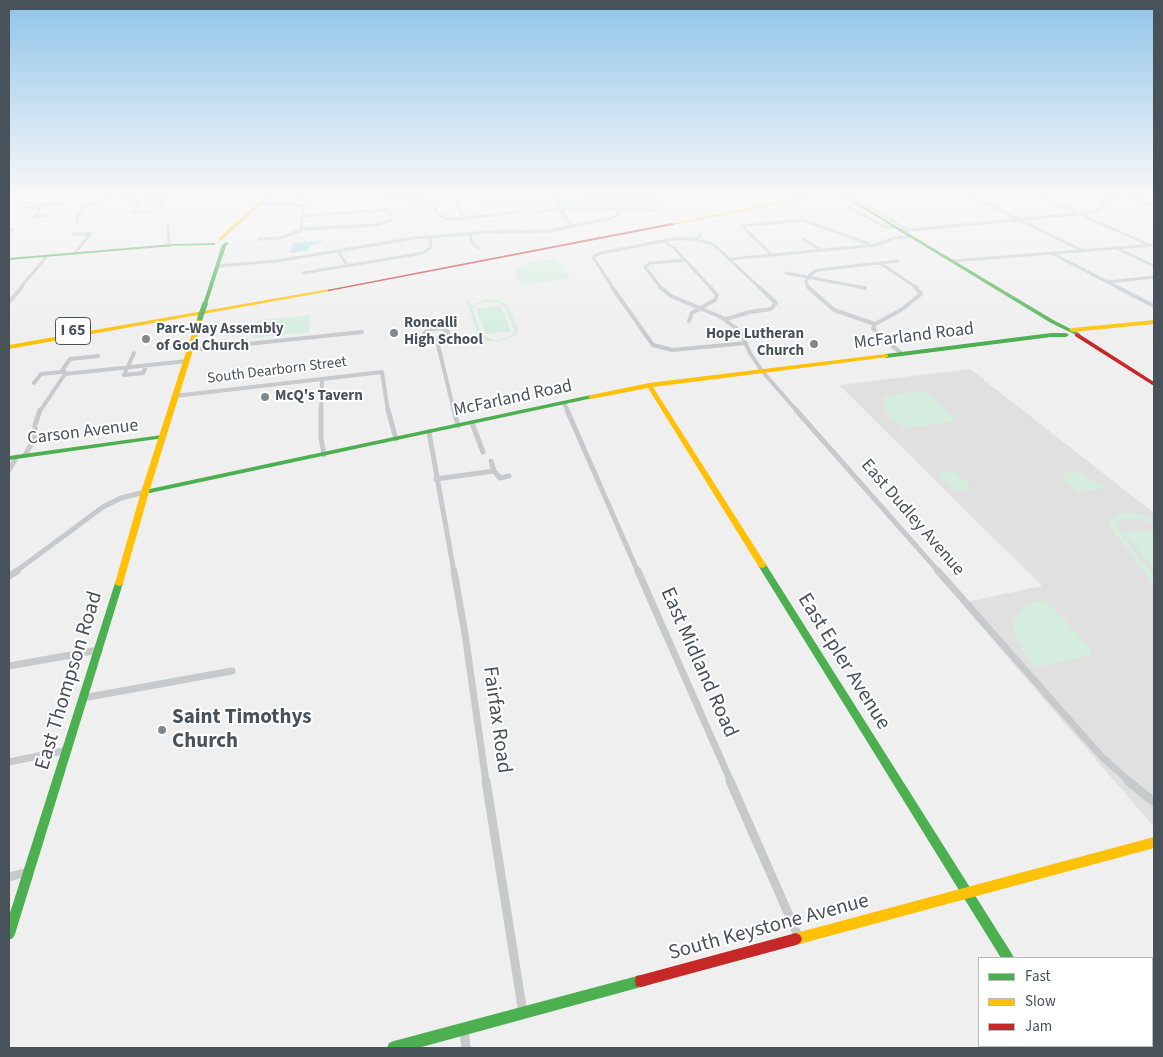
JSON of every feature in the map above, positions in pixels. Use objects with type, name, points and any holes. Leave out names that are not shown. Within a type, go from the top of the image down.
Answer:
[{"type":"main road","points":[[9,259],[212,242]]},
{"type":"main road","points":[[175,396],[222,255],[221,242]]},
{"type":"main road","name":"I 65","points":[[9,342],[355,281],[557,242]]},
{"type":"main road","name":"I 65","points":[[9,348],[584,242]]},
{"type":"main road","points":[[922,242],[1154,384]]},
{"type":"main road","name":"McFarland Road","points":[[145,492],[649,385],[1154,322]]},
{"type":"main road","name":"East Epler Avenue","points":[[649,385],[1007,957]]},
{"type":"main road","name":"East Thompson Road","points":[[9,934],[99,650],[175,396]]},
{"type":"main road","name":"Carson Avenue","points":[[17,456],[162,437]]},
{"type":"main road","name":"South Keystone Avenue","points":[[394,1048],[1154,842]]},
{"type":"street","points":[[75,254],[83,242]]},
{"type":"street","points":[[218,266],[277,261],[395,242]]},
{"type":"street","points":[[303,273],[425,252],[431,247],[431,242]]},
{"type":"street","points":[[472,242],[478,248]]},
{"type":"street","points":[[656,242],[601,253],[593,258],[653,345],[672,350],[746,343]]},
{"type":"street","points":[[665,242],[674,248],[717,295],[715,300],[691,314],[689,321]]},
{"type":"street","points":[[703,242],[715,246],[776,303],[772,308],[726,319]]},
{"type":"street","points":[[758,242],[772,255]]},
{"type":"street","points":[[809,242],[820,250]]},
{"type":"street","points":[[865,242],[872,245]]},
{"type":"street","points":[[730,259],[872,245],[881,242]]},
{"type":"street","points":[[1065,242],[1083,251]]},
{"type":"street","points":[[1142,242],[1148,245]]},
{"type":"street","points":[[952,261],[1154,244]]},
{"type":"street","points":[[1116,248],[1154,266]]},
{"type":"street","points":[[338,251],[347,265]]},
{"type":"street","points":[[1053,254],[1154,306]]},
{"type":"street","points":[[9,302],[47,256]]},
{"type":"street","name":"East Dudley Avenue","points":[[684,260],[650,263],[645,266],[667,293],[680,301],[726,319],[740,331],[750,353],[762,371],[1102,756],[1124,778],[1154,802]]},
{"type":"street","points":[[875,324],[834,310],[809,288],[806,282],[812,273],[823,269],[898,261]]},
{"type":"street","points":[[880,263],[920,292],[920,295],[913,302],[875,324],[873,328],[901,353]]},
{"type":"street","points":[[786,273],[865,288]]},
{"type":"street","points":[[1108,282],[1154,277]]},
{"type":"street","points":[[863,293],[868,283]]},
{"type":"street","points":[[435,328],[448,330],[447,336],[435,340],[426,338],[424,333],[435,328]]},
{"type":"street","points":[[190,350],[362,332]]},
{"type":"street","points":[[435,340],[458,426]]},
{"type":"street","points":[[134,353],[124,375],[143,373],[148,365]]},
{"type":"street","points":[[9,470],[17,456],[35,438],[35,425],[41,407],[70,359],[98,356]]},
{"type":"street","points":[[34,383],[41,374],[186,361]]},
{"type":"street","name":"South Dearborn Street","points":[[175,396],[382,372],[389,417],[396,439]]},
{"type":"street","points":[[322,379],[321,438],[324,455]]},
{"type":"street","name":"East Midland Road","points":[[564,403],[800,938]]},
{"type":"street","points":[[472,423],[483,452]]},
{"type":"street","name":"Fairfax Road","points":[[429,432],[465,634],[482,756],[523,1013]]},
{"type":"street","points":[[491,461],[494,471],[500,478],[508,476]]},
{"type":"street","points":[[436,479],[494,471]]},
{"type":"street","name":"McFarland Road","points":[[9,576],[43,553],[103,506],[121,498],[145,492]]},
{"type":"street","points":[[9,666],[99,650]]},
{"type":"street","points":[[83,698],[232,671]]},
{"type":"street","points":[[9,762],[67,750]]},
{"type":"street","points":[[9,877],[28,872]]},
{"type":"street","points":[[464,1029],[466,1048]]},
{"type":"shaded area","points":[[970,369],[1154,513],[1154,827],[961,603],[1042,586],[839,385]]},
{"type":"green space","points":[[557,259],[570,278],[520,285],[515,273],[518,268],[528,262]]},
{"type":"green space","points":[[486,300],[498,300],[507,305],[518,329],[516,336],[498,341],[487,341],[478,336],[467,302],[470,302],[472,305]],"holes":[[[487,301],[497,302],[504,306],[515,331],[512,336],[495,340],[481,335],[473,309],[476,305]]]},
{"type":"green space","points":[[501,306],[511,331],[485,334],[476,309]]},
{"type":"green space","points":[[311,315],[309,332],[253,338],[257,320]]},
{"type":"green space","points":[[923,390],[954,418],[952,422],[904,428],[885,411],[883,399],[888,396]]},
{"type":"green space","points":[[954,471],[970,488],[956,491],[938,473]]},
{"type":"green space","points":[[1079,471],[1107,488],[1079,492],[1063,479],[1067,478],[1064,474]]},
{"type":"green space","points":[[1123,513],[1138,514],[1154,519],[1154,523],[1128,518],[1119,521],[1117,525],[1120,533],[1154,575],[1154,584],[1112,530],[1111,519]]},
{"type":"green space","points":[[1122,531],[1154,531],[1154,569]]},
{"type":"green space","points":[[1046,601],[1091,648],[1091,655],[1036,667],[1030,661],[1016,639],[1013,624],[1017,615],[1024,607],[1035,602]]},
{"type":"water","points":[[321,242],[310,246],[308,251],[290,253],[293,243]]},
{"type":"traffic: fast","points":[[920,242],[1053,322],[1078,334]]},
{"type":"traffic: fast","points":[[205,304],[224,245],[227,243]]},
{"type":"traffic: fast","points":[[9,259],[173,245],[214,244]]},
{"type":"traffic: fast","points":[[200,318],[205,304]]},
{"type":"traffic: fast","points":[[886,356],[1051,335],[1066,335]]},
{"type":"traffic: fast","points":[[145,492],[591,397]]},
{"type":"traffic: fast","points":[[9,458],[162,437]]},
{"type":"traffic: fast","points":[[762,565],[1007,957]]},
{"type":"traffic: fast","points":[[9,934],[119,583]]},
{"type":"traffic: fast","points":[[394,1048],[641,981]]},
{"type":"traffic: slow","points":[[9,347],[329,290]]},
{"type":"traffic: slow","points":[[119,583],[145,492],[200,318]]},
{"type":"traffic: slow","points":[[1072,330],[1154,322]]},
{"type":"traffic: slow","points":[[591,397],[640,387],[886,356]]},
{"type":"traffic: slow","points":[[649,385],[762,565]]},
{"type":"traffic: slow","points":[[796,939],[1154,842]]},
{"type":"traffic: jam","points":[[329,290],[577,242]]},
{"type":"traffic: jam","points":[[1077,335],[1154,384]]},
{"type":"traffic: jam","points":[[641,981],[796,939]]},
{"type":"place","name":"Roncalli High School","points":[[394,333]]},
{"type":"place","name":"Parc-Way Assembly of God Church","points":[[146,339]]},
{"type":"place","name":"Hope Lutheran Church","points":[[814,344]]},
{"type":"place","name":"McQ's Tavern","points":[[265,397]]},
{"type":"place","name":"Saint Timothys Church","points":[[162,730]]}]
